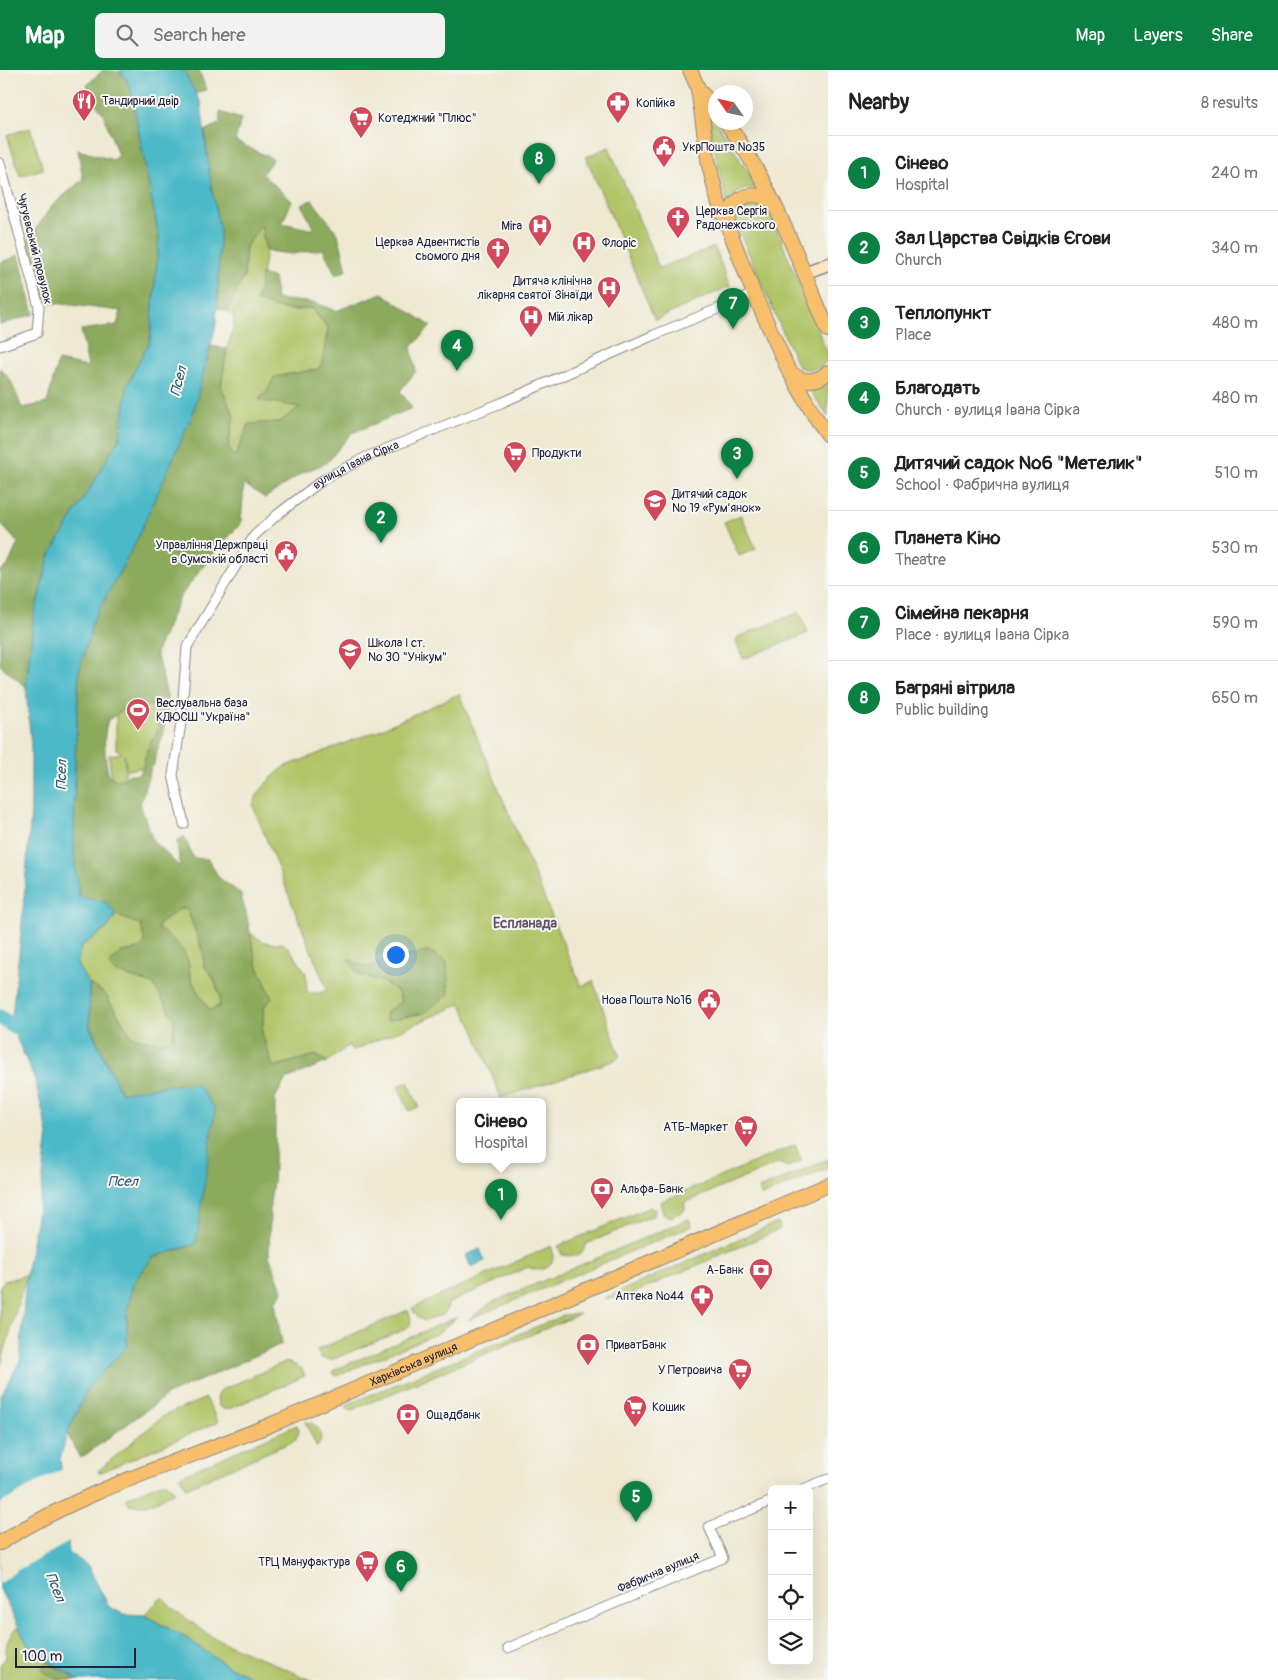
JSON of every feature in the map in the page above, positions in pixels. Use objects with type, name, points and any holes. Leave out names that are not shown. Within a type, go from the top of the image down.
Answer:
[{"type":"main road","points":[[690,70],[698,88],[708,100]]},
{"type":"main road","points":[[698,88],[709,165],[718,201],[754,294],[788,369],[814,415],[828,435]]},
{"type":"main road","points":[[732,130],[739,139],[772,201],[828,330]]},
{"type":"main road","points":[[727,224],[729,214],[734,205],[742,198],[758,195],[772,201]]},
{"type":"main road","points":[[788,369],[800,379],[808,380],[817,379],[828,372]]},
{"type":"main road","name":"Харківська вулиця","points":[[0,1542],[46,1516],[90,1495],[268,1425],[828,1185]]},
{"type":"street","name":"Чугуєвський провулок","points":[[0,163],[39,307],[37,334],[0,346]]},
{"type":"street","points":[[804,274],[828,264]]},
{"type":"street","name":"вулиця Івана Сірка","points":[[184,824],[173,775],[181,723],[187,647],[254,536],[278,514],[324,479],[366,457],[501,403],[654,335],[754,294]]},
{"type":"street","points":[[813,1485],[828,1479]]},
{"type":"street","name":"Фабрична вулиця","points":[[508,1648],[723,1558],[709,1527],[768,1503]]},
{"type":"green space","points":[[103,70],[121,72],[130,86],[159,238],[150,341],[128,385],[120,437],[49,557],[34,616],[26,687],[0,665],[0,571],[7,567],[18,543],[0,523],[0,368],[10,379],[22,408],[47,403],[58,361],[88,367],[81,330],[117,325],[121,311],[39,301],[25,244],[52,206],[83,179],[78,150],[113,160],[118,155],[103,113],[92,100],[87,85]]},
{"type":"green space","points":[[183,70],[199,70],[206,90],[195,94]]},
{"type":"green space","points":[[220,112],[241,119],[235,141],[273,159],[262,174],[292,201],[282,223],[314,230],[302,204],[312,200],[338,234],[347,270],[336,275],[323,249],[292,254],[266,251],[261,225],[246,247],[244,276],[227,311],[218,308],[218,282],[205,131],[220,123]]},
{"type":"green space","points":[[30,128],[43,169],[20,176],[7,135]]},
{"type":"green space","points":[[710,130],[721,130],[758,188],[748,188],[740,191],[727,204]]},
{"type":"green space","points":[[609,147],[659,268],[714,247],[730,286],[655,320],[586,157]]},
{"type":"green space","points":[[756,200],[767,206],[828,354],[825,363],[818,368],[798,367],[735,222],[740,206]]},
{"type":"green space","points":[[261,225],[266,251],[260,288],[256,300],[293,311],[311,308],[328,328],[322,363],[318,369],[274,377],[268,390],[259,399],[301,407],[279,422],[249,424],[235,457],[228,447],[234,416],[221,386],[227,349],[233,329],[234,316],[227,311],[244,276],[246,247]]},
{"type":"green space","points":[[19,255],[34,314],[0,325],[0,263]]},
{"type":"green space","points":[[261,274],[274,278],[276,299],[315,303],[336,311],[382,293],[431,326],[411,348],[416,371],[400,391],[412,408],[352,433],[326,463],[302,473],[265,498],[244,484],[241,523],[209,559],[180,597],[156,652],[169,703],[161,741],[140,804],[153,841],[180,867],[177,842],[184,836],[193,858],[208,859],[219,878],[240,893],[257,965],[272,998],[264,1007],[262,1033],[273,1067],[316,1055],[327,1062],[286,1079],[275,1098],[275,1145],[270,1202],[269,1256],[283,1291],[275,1303],[282,1344],[167,1395],[81,1458],[67,1434],[88,1387],[127,1347],[127,1313],[133,1283],[153,1257],[196,1244],[197,1084],[162,1086],[121,1093],[90,1026],[89,984],[104,993],[131,1035],[138,1039],[165,1042],[173,1037],[174,1018],[153,984],[115,972],[109,965],[121,952],[139,949],[145,943],[141,925],[116,915],[106,902],[79,897],[74,855],[79,671],[94,618],[134,546],[191,416],[211,346],[227,349],[221,386],[234,416],[228,447],[235,457],[249,424],[279,422],[300,407],[259,400],[268,390],[274,377],[318,369],[322,363],[328,328],[311,308],[283,309],[269,306],[256,300],[260,288]],"holes":[[[137,703],[156,707],[158,711],[156,735],[150,743],[141,772],[137,775],[129,774],[125,778],[116,780],[108,774],[105,747],[106,726],[108,720],[125,708]],[[184,908],[188,911],[204,955],[204,966],[213,977],[220,996],[219,1007],[210,1010],[201,998],[192,980],[185,953],[172,939],[158,929],[159,924],[179,909]]]},
{"type":"green space","points":[[828,379],[828,417],[806,385]]},
{"type":"green space","points":[[741,515],[756,549],[739,556],[724,522]]},
{"type":"green space","points":[[800,612],[808,633],[743,659],[736,641],[738,637]]},
{"type":"green space","name":"Веслувальна база КДЮСШ \"Україна\"","points":[[125,682],[164,704],[154,766],[127,770],[124,755],[126,782],[112,784],[109,755],[122,753],[116,749],[116,712],[128,706]]},
{"type":"green space","points":[[459,694],[581,986],[593,981],[620,1056],[613,1061],[501,1098],[474,1030],[461,1004],[352,1051],[349,1045],[327,1062],[316,1055],[273,1067],[262,1033],[264,1007],[272,998],[257,965],[250,933],[265,942],[282,943],[290,949],[306,973],[307,993],[319,993],[327,990],[253,806],[257,795],[269,780],[284,767],[379,730]]},
{"type":"green space","points":[[184,908],[188,911],[204,955],[204,966],[213,977],[220,996],[219,1006],[210,1010],[193,982],[189,964],[158,929],[159,924],[179,909]]},
{"type":"green space","points":[[116,915],[141,925],[145,943],[139,949],[121,952],[115,972],[153,984],[174,1018],[173,1037],[165,1042],[138,1039],[131,1035],[105,994],[89,984],[77,965],[81,946],[107,929]]},
{"type":"green space","points":[[429,951],[447,962],[449,994],[424,1013],[386,1021],[386,1012],[401,1001],[397,991],[381,981],[359,975],[348,959],[365,967]]},
{"type":"green space","points":[[408,1082],[419,1107],[409,1111],[398,1086]]},
{"type":"green space","points":[[795,1145],[802,1161],[787,1167],[779,1163],[684,1203],[684,1211],[670,1217],[663,1213],[660,1202]]},
{"type":"green space","points":[[828,1159],[828,1168],[762,1196],[759,1189]]},
{"type":"green space","points":[[650,1207],[655,1210],[654,1215],[586,1244],[582,1253],[577,1256],[562,1255],[558,1246]]},
{"type":"green space","points":[[689,1219],[692,1226],[468,1320],[491,1303]]},
{"type":"green space","points":[[778,1222],[780,1229],[620,1299],[604,1298]]},
{"type":"green space","points":[[551,1246],[553,1258],[548,1266],[539,1269],[528,1267],[449,1303],[444,1314],[426,1321],[419,1318],[412,1308]]},
{"type":"green space","points":[[26,1275],[0,1368],[0,1286],[4,1281]]},
{"type":"green space","points":[[408,1310],[411,1318],[406,1329],[331,1360],[321,1358],[317,1350]]},
{"type":"green space","points":[[580,1314],[350,1411],[346,1408],[348,1404],[565,1315]]},
{"type":"green space","points":[[457,1317],[438,1333],[336,1376],[333,1373],[334,1370]]},
{"type":"green space","points":[[287,1361],[302,1369],[305,1376],[229,1409],[223,1409],[218,1405],[217,1395],[221,1390]]},
{"type":"green space","points":[[206,1398],[218,1422],[99,1473],[98,1471],[163,1416]]},
{"type":"green space","points":[[305,1422],[314,1425],[319,1431],[320,1439],[317,1447]]},
{"type":"green space","points":[[297,1425],[299,1430],[296,1440],[186,1488],[180,1476]]},
{"type":"green space","points":[[165,1481],[175,1492],[147,1505],[130,1505],[126,1498]]},
{"type":"green space","points":[[162,1597],[176,1611],[212,1637],[311,1680],[261,1680],[227,1666],[188,1639],[144,1615]]},
{"type":"green space","points":[[19,1627],[29,1648],[78,1680],[0,1680],[0,1665],[6,1657],[8,1640]]},
{"type":"green space","points":[[47,1661],[78,1680],[62,1679],[49,1675],[42,1669]]},
{"type":"water","name":"Псел","points":[[120,70],[183,70],[201,103],[210,179],[220,231],[216,325],[192,416],[134,546],[94,618],[79,671],[74,855],[79,897],[106,902],[116,915],[107,928],[81,946],[77,965],[89,984],[90,1027],[121,1093],[162,1086],[197,1084],[215,1109],[196,1244],[153,1257],[133,1283],[127,1313],[127,1347],[88,1387],[67,1434],[60,1459],[69,1553],[88,1566],[109,1607],[123,1614],[144,1615],[188,1639],[227,1666],[261,1680],[78,1680],[29,1648],[0,1589],[0,1398],[20,1361],[26,1275],[41,1195],[48,1133],[35,1080],[11,1025],[21,935],[31,812],[31,746],[26,687],[34,616],[49,557],[120,437],[128,385],[150,341],[159,238],[130,86]]},
{"type":"water","points":[[480,1249],[485,1261],[471,1267],[466,1255]]},
{"type":"pier","points":[[63,1469],[71,1541],[16,1571],[0,1584],[0,1504]]},
{"type":"waterway","points":[[0,1017],[11,1025],[29,1033]]},
{"type":"place","name":"Тандирний двір","points":[[84,122]]},
{"type":"place","name":"Копійка","points":[[618,124]]},
{"type":"place","name":"Котеджний \"Плюс\"","points":[[361,139]]},
{"type":"place","name":"УкрПошта №35","points":[[664,168]]},
{"type":"place","name":"Багряні вітрила","points":[[539,184]]},
{"type":"place","name":"Церква Сергія Радонежського","points":[[678,239]]},
{"type":"place","name":"Mira","points":[[540,247]]},
{"type":"place","name":"Флоріс","points":[[584,264]]},
{"type":"place","name":"Церква Адвентистів сьомого дня","points":[[498,270]]},
{"type":"place","name":"Дитяча клінічна лікарня святої Зінаїди","points":[[609,309]]},
{"type":"place","name":"Сімейна пекарня","points":[[733,329]]},
{"type":"place","name":"Мій лікар","points":[[531,338]]},
{"type":"place","name":"Благодать","points":[[457,371]]},
{"type":"place","name":"Продукти","points":[[515,474]]},
{"type":"place","name":"Теплопункт","points":[[737,479]]},
{"type":"place","name":"Дитячий садок № 19 «Рум’янок»","points":[[655,522]]},
{"type":"place","name":"Зал Царства Свідків Єгови","points":[[381,543]]},
{"type":"place","name":"Управління Держпраці в Сумській області","points":[[286,573]]},
{"type":"place","name":"Школа І ст. № 30 \"Унікум\"","points":[[350,671]]},
{"type":"place","name":"Веслувальна база КДЮСШ \"Україна\"","points":[[138,731]]},
{"type":"place","name":"Нова Пошта №16","points":[[709,1021]]},
{"type":"place","name":"АТБ-Маркет","points":[[746,1148]]},
{"type":"place","name":"Альфа-Банк","points":[[602,1210]]},
{"type":"place","name":"Сінево","points":[[501,1220]]},
{"type":"place","name":"А-Банк","points":[[761,1291]]},
{"type":"place","name":"Аптека №44","points":[[702,1317]]},
{"type":"place","name":"ПриватБанк","points":[[588,1366]]},
{"type":"place","name":"У Петровича","points":[[740,1391]]},
{"type":"place","name":"Кошик","points":[[635,1428]]},
{"type":"place","name":"Ощадбанк","points":[[408,1436]]},
{"type":"place","name":"Дитячий садок №6 \"Метелик\"","points":[[636,1522]]},
{"type":"place","name":"ТРЦ Мануфактура","points":[[367,1583]]},
{"type":"place","name":"Планета Кіно","points":[[401,1592]]},
{"type":"district","name":"Еспланада","points":[[525,923]]}]
